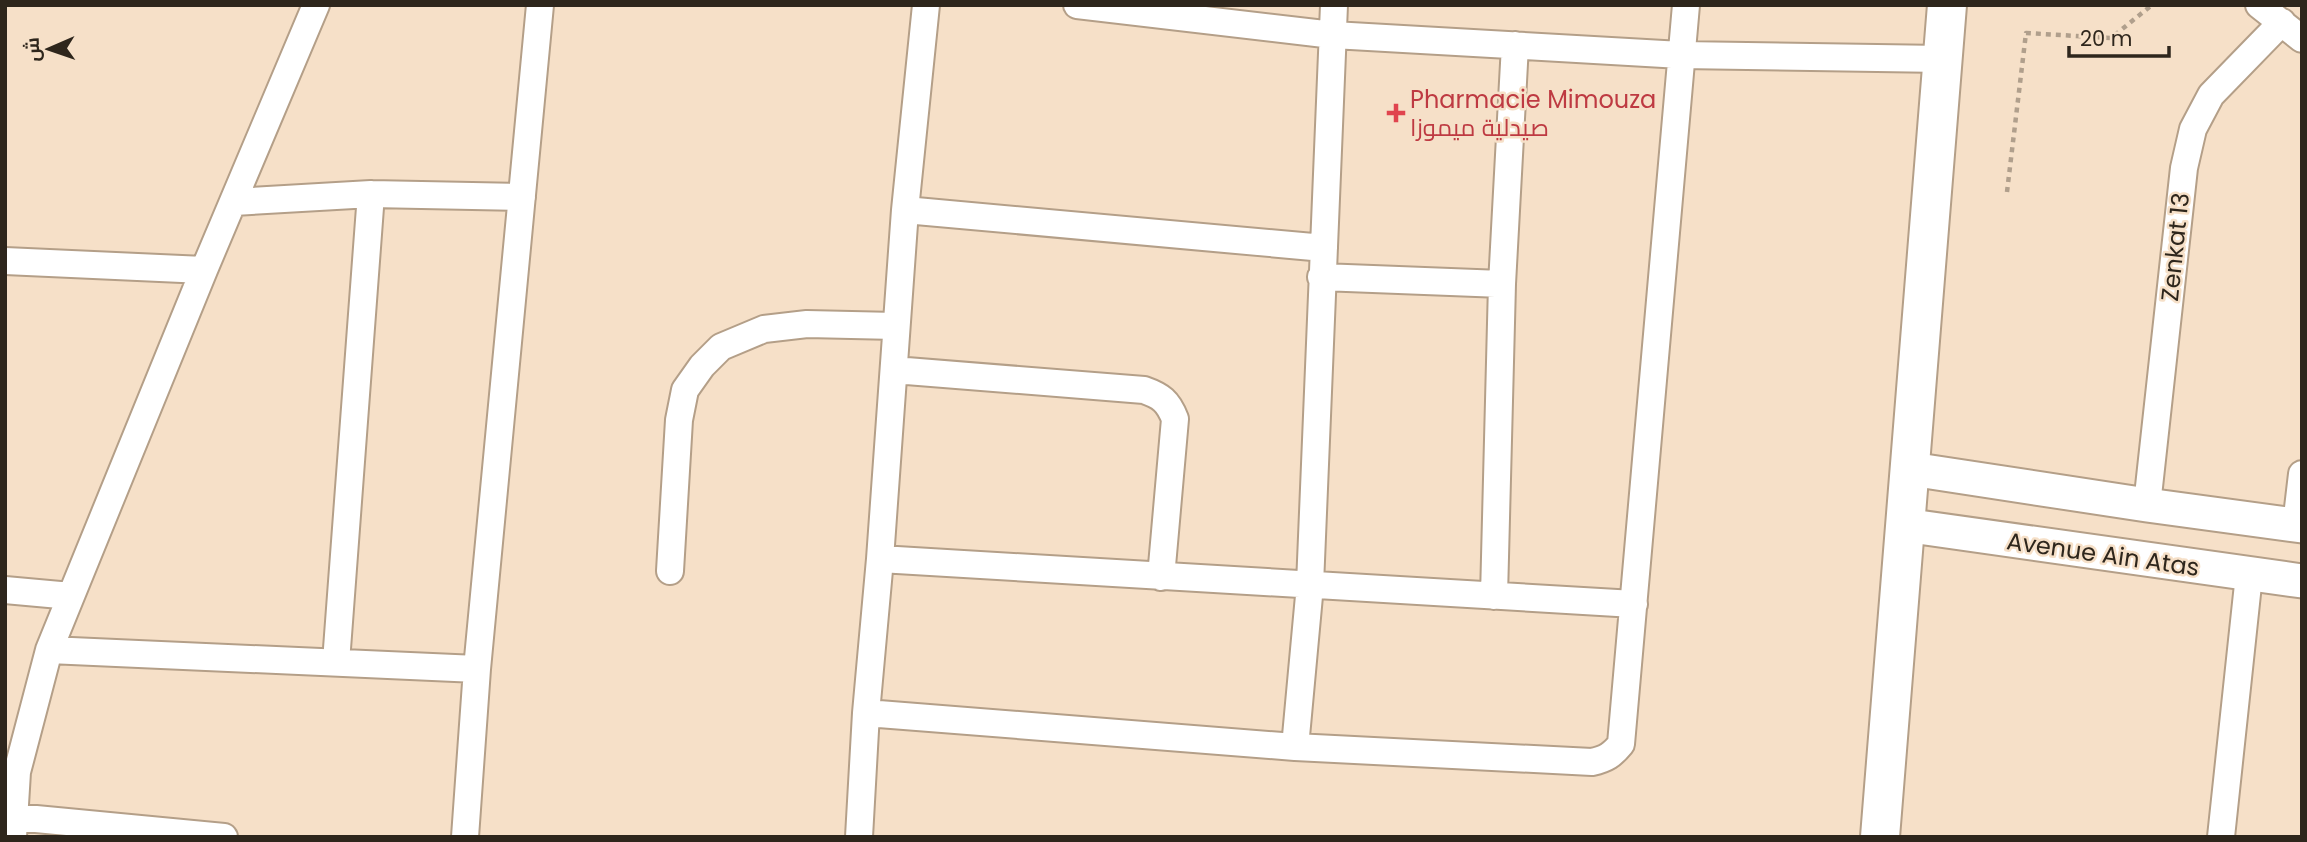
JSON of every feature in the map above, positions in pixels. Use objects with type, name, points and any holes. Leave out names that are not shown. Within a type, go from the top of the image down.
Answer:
[{"type":"main road","points":[[1880,837],[1947,5]]},
{"type":"street","points":[[224,837],[14,827],[11,771],[49,650],[204,270],[316,5]]},
{"type":"street","points":[[465,837],[477,669],[540,5]]},
{"type":"street","points":[[859,837],[905,210],[926,5]]},
{"type":"street","points":[[1077,5],[1333,35],[1681,55],[1943,60]]},
{"type":"street","points":[[1294,747],[1310,585],[1334,5]]},
{"type":"street","points":[[866,713],[1294,747],[1592,762],[1605,759],[1621,744],[1686,5]]},
{"type":"street","points":[[2259,5],[2292,30]]},
{"type":"street","name":"Zenkat 13","points":[[2147,505],[2184,168],[2193,129],[2211,95],[2292,30]]},
{"type":"street","points":[[1494,596],[1502,284],[1515,45]]},
{"type":"street","points":[[234,202],[371,194],[522,197]]},
{"type":"street","points":[[337,662],[371,194]]},
{"type":"street","points":[[905,210],[1324,248]]},
{"type":"street","points":[[5,261],[204,270]]},
{"type":"street","points":[[1321,277],[1502,284]]},
{"type":"street","points":[[670,571],[679,420],[685,390],[702,366],[721,347],[764,329],[807,324],[896,326]]},
{"type":"street","points":[[894,370],[1144,390],[1159,395],[1169,404],[1175,419],[1161,577]]},
{"type":"street","points":[[1911,469],[2299,526],[2302,474]]},
{"type":"street","name":"Avenue Ain Atas","points":[[1904,525],[2302,582]]},
{"type":"street","points":[[880,559],[1634,604]]},
{"type":"street","points":[[2221,837],[2249,575]]},
{"type":"street","points":[[5,590],[71,596]]},
{"type":"street","points":[[49,650],[477,669]]},
{"type":"path","points":[[2007,192],[2026,33],[2111,38],[2152,5]]},
{"type":"place","name":"Pharmacie Mimouza صيدلية ميموزا","points":[[1396,113]]}]
